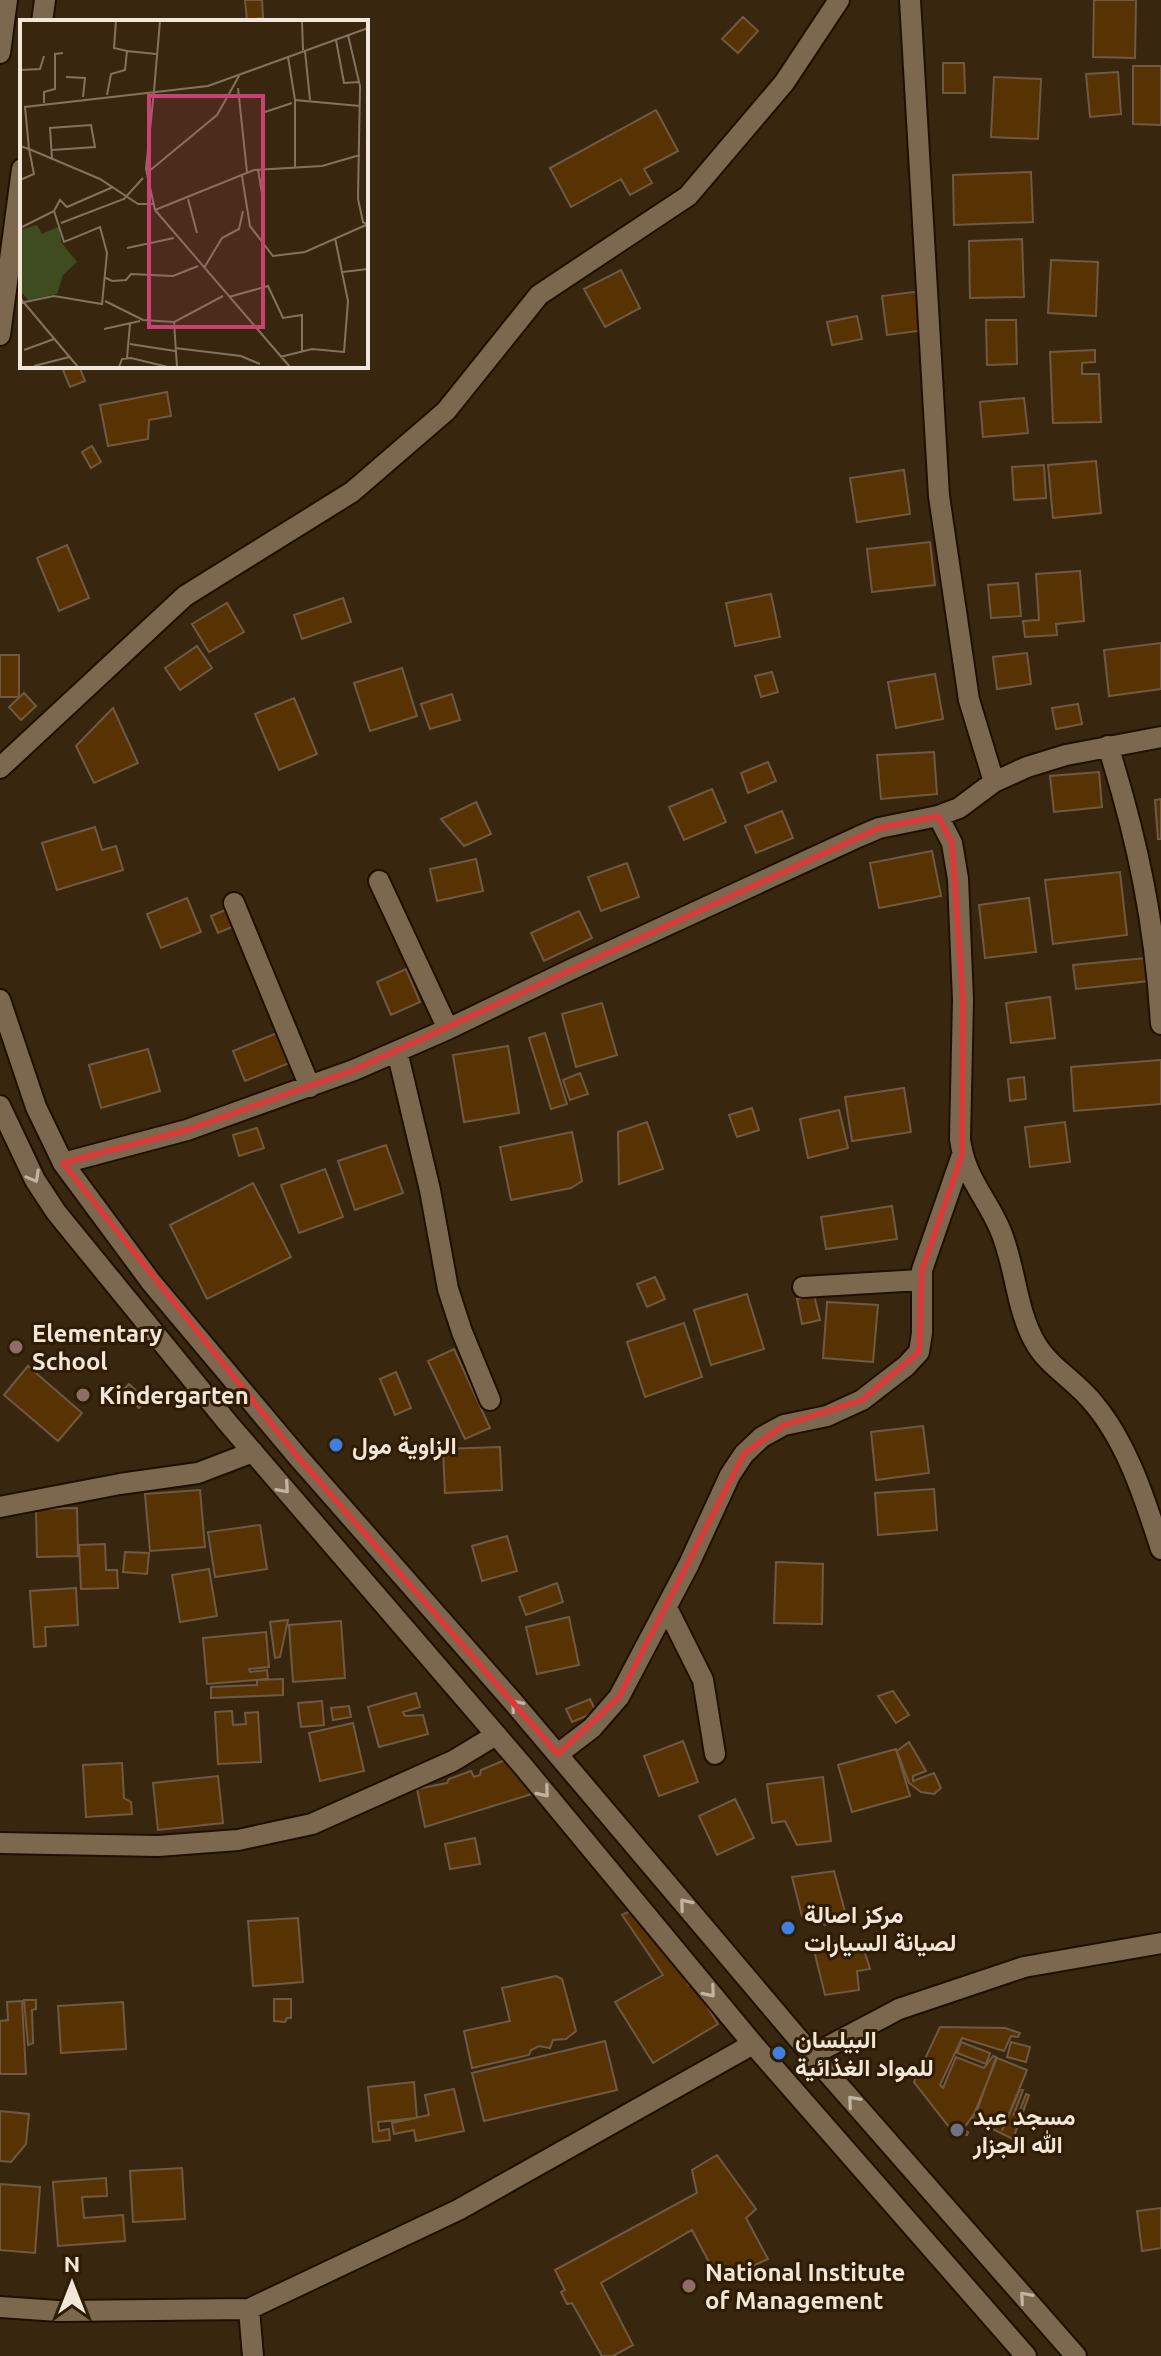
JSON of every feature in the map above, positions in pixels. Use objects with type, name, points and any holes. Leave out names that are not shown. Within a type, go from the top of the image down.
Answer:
[{"type":"street","points":[[0,53],[7,0]]},
{"type":"street","points":[[42,20],[45,0]]},
{"type":"street","points":[[0,768],[185,596],[352,492],[446,411],[539,295],[688,196],[784,83],[839,0]]},
{"type":"street","points":[[910,0],[939,496],[969,700],[994,782]]},
{"type":"street","points":[[0,335],[20,184]]},
{"type":"street","points":[[63,1163],[187,1130],[310,1087],[448,1029],[858,837],[901,822],[938,816],[959,808],[994,782],[1027,767],[1108,746],[1161,737]]},
{"type":"street","points":[[1108,746],[1143,871],[1155,945],[1161,1024]]},
{"type":"street","points":[[938,816],[952,843],[958,870],[963,1000],[960,1139],[968,1175],[1000,1230],[1028,1329],[1051,1363],[1083,1390],[1108,1422],[1142,1495],[1161,1549]]},
{"type":"street","points":[[379,881],[448,1029]]},
{"type":"street","points":[[234,903],[310,1087]]},
{"type":"street","points":[[0,1000],[36,1107],[63,1163],[151,1282],[298,1457],[558,1754],[812,2055],[1076,2356]]},
{"type":"street","points":[[397,1051],[430,1190],[448,1289],[490,1400]]},
{"type":"street","points":[[36,1107],[1,1112],[35,1180],[56,1212],[253,1452],[496,1735],[753,2044],[1026,2356]]},
{"type":"street","points":[[558,1754],[592,1728],[613,1706],[667,1608],[730,1475],[744,1454],[762,1437],[784,1425],[827,1416],[862,1400],[913,1360],[922,1342],[920,1280],[924,1260],[962,1155]]},
{"type":"street","points":[[56,1212],[85,1193]]},
{"type":"street","points":[[803,1287],[920,1280]]},
{"type":"street","points":[[0,1507],[198,1473],[253,1452]]},
{"type":"street","points":[[667,1608],[703,1680],[715,1754]]},
{"type":"street","points":[[0,1843],[158,1846],[238,1840],[312,1824],[453,1761],[496,1735]]},
{"type":"street","points":[[812,2055],[899,2009],[1024,1967],[1161,1943]]},
{"type":"street","points":[[0,2307],[58,2311],[249,2309],[458,2210],[753,2044]]},
{"type":"street","points":[[249,2309],[253,2356]]},
{"type":"highlighted area","points":[[938,816],[952,843],[963,1000],[962,1155],[922,1270],[919,1352],[862,1400],[784,1425],[744,1454],[619,1697],[558,1754],[298,1457],[63,1163],[187,1130],[354,1070],[879,828]]},
{"type":"building","points":[[245,0],[262,0],[263,18],[247,20]]},
{"type":"building","points":[[1094,0],[1136,0],[1135,58],[1093,57]]},
{"type":"building","points":[[743,17],[758,31],[738,53],[722,39]]},
{"type":"building","points":[[943,63],[964,63],[965,93],[943,93]]},
{"type":"building","points":[[1133,66],[1161,66],[1161,125],[1133,124]]},
{"type":"building","points":[[1118,72],[1121,114],[1090,117],[1086,74]]},
{"type":"building","points":[[994,77],[1041,79],[1038,139],[991,137]]},
{"type":"building","points":[[656,110],[678,151],[644,169],[652,183],[630,195],[621,179],[571,207],[550,168]]},
{"type":"building","points":[[1031,172],[1033,222],[954,225],[953,175]]},
{"type":"building","points":[[1022,239],[1024,297],[970,298],[969,241]]},
{"type":"building","points":[[1051,260],[1098,262],[1096,316],[1048,313]]},
{"type":"building","points":[[621,270],[640,308],[605,327],[584,289]]},
{"type":"building","points":[[921,291],[926,330],[887,335],[882,296]]},
{"type":"building","points":[[857,316],[862,339],[832,345],[827,322]]},
{"type":"building","points":[[986,320],[1016,320],[1017,364],[987,365]]},
{"type":"building","points":[[1095,350],[1095,362],[1082,363],[1082,374],[1099,374],[1101,422],[1053,423],[1050,352]]},
{"type":"building","points":[[80,368],[85,381],[70,387],[63,370]]},
{"type":"building","points":[[167,392],[171,416],[149,420],[148,439],[108,446],[100,405]]},
{"type":"building","points":[[1024,398],[1028,433],[983,437],[980,402]]},
{"type":"building","points":[[92,446],[101,462],[91,468],[82,452]]},
{"type":"building","points":[[1096,461],[1101,513],[1053,518],[1048,465]]},
{"type":"building","points":[[1044,465],[1046,498],[1014,500],[1012,467]]},
{"type":"building","points":[[904,470],[910,514],[857,522],[850,478]]},
{"type":"building","points":[[930,542],[935,585],[872,592],[867,549]]},
{"type":"building","points":[[67,545],[89,598],[59,611],[37,558]]},
{"type":"building","points":[[1080,571],[1084,621],[1056,624],[1057,635],[1025,637],[1023,621],[1039,620],[1036,574]]},
{"type":"building","points":[[1018,583],[1021,616],[991,618],[988,585]]},
{"type":"building","points":[[771,594],[780,637],[735,646],[726,603]]},
{"type":"building","points":[[343,598],[351,622],[302,639],[294,615]]},
{"type":"building","points":[[227,603],[244,632],[209,652],[192,624]]},
{"type":"building","points":[[1161,643],[1161,689],[1109,696],[1104,650]]},
{"type":"building","points":[[197,646],[212,668],[180,690],[165,668]]},
{"type":"building","points":[[1027,653],[1031,684],[997,689],[993,657]]},
{"type":"building","points":[[0,655],[19,655],[19,697],[0,697]]},
{"type":"building","points":[[402,668],[417,716],[370,731],[354,683]]},
{"type":"building","points":[[772,672],[778,692],[761,697],[755,676]]},
{"type":"building","points":[[935,674],[943,719],[896,728],[888,682]]},
{"type":"building","points":[[24,693],[36,706],[21,720],[9,707]]},
{"type":"building","points":[[452,694],[460,720],[430,729],[421,704]]},
{"type":"building","points":[[294,698],[317,754],[279,770],[255,714]]},
{"type":"building","points":[[1078,704],[1082,724],[1056,729],[1052,708]]},
{"type":"building","points":[[113,708],[138,763],[94,783],[76,746]]},
{"type":"building","points":[[934,752],[937,794],[881,799],[877,755]]},
{"type":"building","points":[[768,762],[776,781],[748,793],[741,773]]},
{"type":"building","points":[[1099,772],[1102,807],[1054,812],[1050,776]]},
{"type":"building","points":[[712,789],[726,822],[684,840],[669,807]]},
{"type":"building","points":[[1161,799],[1161,839],[1158,839],[1155,800]]},
{"type":"building","points":[[476,802],[491,834],[464,846],[441,819]]},
{"type":"building","points":[[782,811],[793,838],[756,853],[745,826]]},
{"type":"building","points":[[95,827],[102,850],[116,846],[123,870],[57,890],[42,843]]},
{"type":"building","points":[[932,851],[941,896],[879,908],[870,863]]},
{"type":"building","points":[[476,859],[483,891],[437,901],[430,869]]},
{"type":"building","points":[[627,863],[639,897],[601,911],[588,877]]},
{"type":"building","points":[[1120,872],[1127,935],[1053,944],[1045,880]]},
{"type":"building","points":[[187,898],[201,932],[161,948],[147,914]]},
{"type":"building","points":[[1029,898],[1036,952],[985,958],[979,905]]},
{"type":"building","points":[[232,907],[239,924],[218,933],[211,916]]},
{"type":"building","points":[[579,911],[592,938],[544,961],[531,933]]},
{"type":"building","points":[[1146,958],[1149,981],[1076,989],[1073,965]]},
{"type":"building","points":[[406,969],[420,1002],[391,1015],[377,982]]},
{"type":"building","points":[[1050,997],[1055,1038],[1011,1043],[1006,1003]]},
{"type":"building","points":[[602,1003],[617,1055],[576,1067],[562,1014]]},
{"type":"building","points":[[277,1033],[289,1063],[245,1081],[233,1051]]},
{"type":"building","points":[[545,1033],[567,1104],[551,1109],[529,1038]]},
{"type":"building","points":[[508,1046],[519,1113],[464,1122],[453,1055]]},
{"type":"building","points":[[148,1049],[160,1091],[101,1108],[89,1065]]},
{"type":"building","points":[[1161,1060],[1161,1104],[1074,1111],[1071,1067]]},
{"type":"building","points":[[580,1073],[588,1094],[570,1100],[563,1080]]},
{"type":"building","points":[[1024,1077],[1026,1099],[1010,1101],[1008,1079]]},
{"type":"building","points":[[904,1088],[911,1132],[852,1141],[845,1097]]},
{"type":"building","points":[[752,1108],[759,1130],[737,1137],[729,1115]]},
{"type":"building","points":[[839,1110],[848,1148],[808,1158],[800,1119]]},
{"type":"building","points":[[647,1122],[663,1169],[619,1184],[618,1132]]},
{"type":"building","points":[[1065,1122],[1070,1162],[1030,1167],[1025,1127]]},
{"type":"building","points":[[257,1128],[264,1148],[239,1156],[233,1135]]},
{"type":"building","points":[[572,1132],[582,1181],[571,1188],[511,1200],[500,1147]]},
{"type":"building","points":[[386,1145],[403,1193],[355,1210],[338,1161]]},
{"type":"building","points":[[325,1169],[343,1217],[299,1233],[281,1185]]},
{"type":"building","points":[[253,1183],[291,1257],[207,1299],[170,1225]]},
{"type":"building","points":[[892,1206],[897,1239],[826,1249],[821,1217]]},
{"type":"building","points":[[655,1277],[665,1299],[647,1307],[637,1284]]},
{"type":"building","points":[[747,1294],[764,1349],[711,1365],[694,1310]]},
{"type":"building","points":[[814,1295],[820,1320],[802,1324],[797,1299]]},
{"type":"building","points":[[827,1302],[878,1305],[873,1362],[823,1358]]},
{"type":"building","points":[[684,1323],[702,1377],[645,1397],[627,1342]]},
{"type":"building","points":[[454,1349],[490,1428],[465,1439],[428,1361]]},
{"type":"building","points":[[28,1366],[82,1413],[58,1441],[4,1395]]},
{"type":"building","points":[[396,1372],[411,1408],[395,1415],[380,1379]]},
{"type":"building","points":[[129,1384],[146,1400],[139,1408],[122,1391]]},
{"type":"building","points":[[923,1426],[929,1473],[876,1480],[871,1432]]},
{"type":"building","points":[[500,1447],[502,1490],[445,1493],[443,1449]]},
{"type":"building","points":[[934,1489],[937,1530],[878,1535],[875,1493]]},
{"type":"building","points":[[200,1490],[205,1547],[150,1551],[145,1494]]},
{"type":"building","points":[[77,1508],[78,1556],[37,1557],[36,1509]]},
{"type":"building","points":[[260,1525],[267,1569],[215,1577],[208,1532]]},
{"type":"building","points":[[507,1536],[517,1571],[482,1581],[472,1546]]},
{"type":"building","points":[[105,1544],[106,1570],[117,1570],[118,1588],[81,1589],[79,1545]]},
{"type":"building","points":[[125,1552],[149,1553],[147,1574],[123,1572]]},
{"type":"building","points":[[776,1562],[823,1564],[822,1624],[774,1623]]},
{"type":"building","points":[[209,1569],[217,1616],[180,1622],[172,1575]]},
{"type":"building","points":[[557,1583],[563,1602],[526,1615],[519,1597]]},
{"type":"building","points":[[76,1588],[78,1625],[45,1627],[46,1646],[34,1647],[30,1591]]},
{"type":"building","points":[[569,1617],[579,1665],[537,1674],[526,1627]]},
{"type":"building","points":[[288,1620],[280,1657],[275,1658],[270,1622]]},
{"type":"building","points":[[341,1621],[345,1678],[293,1682],[289,1625]]},
{"type":"building","points":[[266,1632],[269,1667],[249,1669],[250,1672],[267,1670],[268,1679],[207,1684],[203,1638]]},
{"type":"building","points":[[283,1679],[283,1695],[211,1698],[211,1687],[257,1685],[257,1680]]},
{"type":"building","points":[[893,1691],[909,1715],[896,1723],[878,1696]]},
{"type":"building","points":[[416,1693],[420,1707],[403,1712],[405,1716],[423,1715],[428,1734],[379,1747],[368,1707]]},
{"type":"building","points":[[590,1699],[596,1712],[572,1722],[566,1709]]},
{"type":"building","points":[[322,1701],[324,1725],[301,1727],[298,1703]]},
{"type":"building","points":[[349,1706],[351,1717],[333,1720],[331,1708]]},
{"type":"building","points":[[232,1711],[233,1725],[246,1724],[245,1713],[258,1712],[261,1762],[218,1764],[215,1712]]},
{"type":"building","points":[[353,1723],[364,1771],[320,1781],[309,1733]]},
{"type":"building","points":[[683,1741],[698,1782],[659,1796],[644,1756]]},
{"type":"building","points":[[909,1742],[926,1771],[913,1776],[913,1781],[934,1773],[941,1788],[934,1794],[921,1792],[909,1783],[897,1751]]},
{"type":"building","points":[[896,1749],[910,1796],[852,1812],[838,1765]]},
{"type":"building","points":[[505,1760],[532,1794],[425,1827],[417,1789],[447,1783],[449,1779],[471,1771],[474,1777],[480,1775],[481,1770]]},
{"type":"building","points":[[122,1763],[124,1798],[131,1802],[132,1814],[86,1817],[83,1765]]},
{"type":"building","points":[[218,1776],[223,1823],[158,1830],[153,1783]]},
{"type":"building","points":[[823,1777],[831,1841],[797,1845],[785,1821],[772,1823],[767,1784]]},
{"type":"building","points":[[735,1799],[754,1838],[717,1855],[699,1816]]},
{"type":"building","points":[[475,1838],[480,1864],[450,1869],[445,1844]]},
{"type":"building","points":[[834,1871],[847,1919],[825,1925],[813,1913],[802,1916],[792,1877]]},
{"type":"building","points":[[636,1908],[689,1985],[694,1985],[718,2024],[653,2063],[615,2002],[663,1975],[622,1915]]},
{"type":"building","points":[[298,1918],[303,1982],[253,1986],[248,1921]]},
{"type":"building","points":[[844,1938],[854,1952],[864,1950],[870,1969],[857,1971],[859,1990],[825,1995],[814,1950]]},
{"type":"building","points":[[556,1976],[562,1979],[576,2031],[566,2039],[553,2040],[550,2048],[539,2046],[529,2055],[472,2068],[464,2031],[510,2021],[502,1988]]},
{"type":"building","points":[[274,1999],[291,1999],[291,2018],[285,2022],[274,2021]]},
{"type":"building","points":[[24,2000],[36,2000],[36,2009],[32,2010],[33,2043],[28,2045]]},
{"type":"building","points":[[22,2001],[26,2074],[0,2074],[0,2021],[8,2020],[7,2002]]},
{"type":"building","points":[[123,2002],[126,2049],[61,2053],[58,2006]]},
{"type":"building","points":[[940,2027],[1005,2028],[1020,2033],[1018,2037],[1011,2036],[1004,2051],[962,2038],[940,2085],[943,2088],[956,2057],[984,2068],[993,2056],[996,2057],[978,2108],[964,2128],[960,2125],[958,2128],[968,2132],[967,2135],[953,2132],[914,2082]]},
{"type":"building","points":[[605,2041],[617,2090],[484,2121],[472,2073]]},
{"type":"building","points":[[961,2042],[990,2053],[986,2064],[957,2053]]},
{"type":"building","points":[[1011,2042],[1030,2047],[1026,2062],[1007,2057]]},
{"type":"building","points":[[997,2058],[1027,2070],[1002,2131],[1020,2089],[1023,2090],[1014,2114],[1020,2110],[1026,2094],[1029,2095],[1013,2139],[972,2119]]},
{"type":"building","points":[[414,2082],[417,2118],[378,2122],[379,2131],[389,2129],[390,2140],[373,2142],[368,2087]]},
{"type":"building","points":[[454,2089],[464,2131],[416,2141],[414,2130],[394,2134],[392,2123],[429,2115],[425,2095]]},
{"type":"building","points":[[0,2111],[29,2114],[26,2144],[11,2162],[0,2161]]},
{"type":"building","points":[[717,2155],[756,2209],[746,2218],[768,2259],[719,2281],[692,2230],[601,2283],[633,2345],[613,2356],[602,2356],[572,2303],[567,2304],[561,2292],[565,2290],[555,2270],[697,2193],[692,2170]]},
{"type":"building","points":[[182,2168],[185,2219],[133,2222],[130,2171]]},
{"type":"building","points":[[106,2178],[107,2196],[82,2197],[84,2218],[123,2215],[125,2241],[58,2246],[53,2182]]},
{"type":"building","points":[[0,2184],[40,2187],[35,2253],[0,2250]]},
{"type":"building","points":[[1161,2208],[1161,2248],[1142,2251],[1137,2211]]},
{"type":"place","name":"Elementary School","points":[[16,1347]]},
{"type":"place","name":"Kindergarten","points":[[83,1395]]},
{"type":"place","name":"الزاوية مول","points":[[336,1445]]},
{"type":"place","name":"مركز اصالة لصيانة السيارات","points":[[788,1928]]},
{"type":"place","name":"البيلسان للمواد الغذائية","points":[[779,2053]]},
{"type":"place","name":"مسجد عبد الله الجزار","points":[[957,2130]]},
{"type":"place","name":"National Institute of Management","points":[[689,2286]]}]
